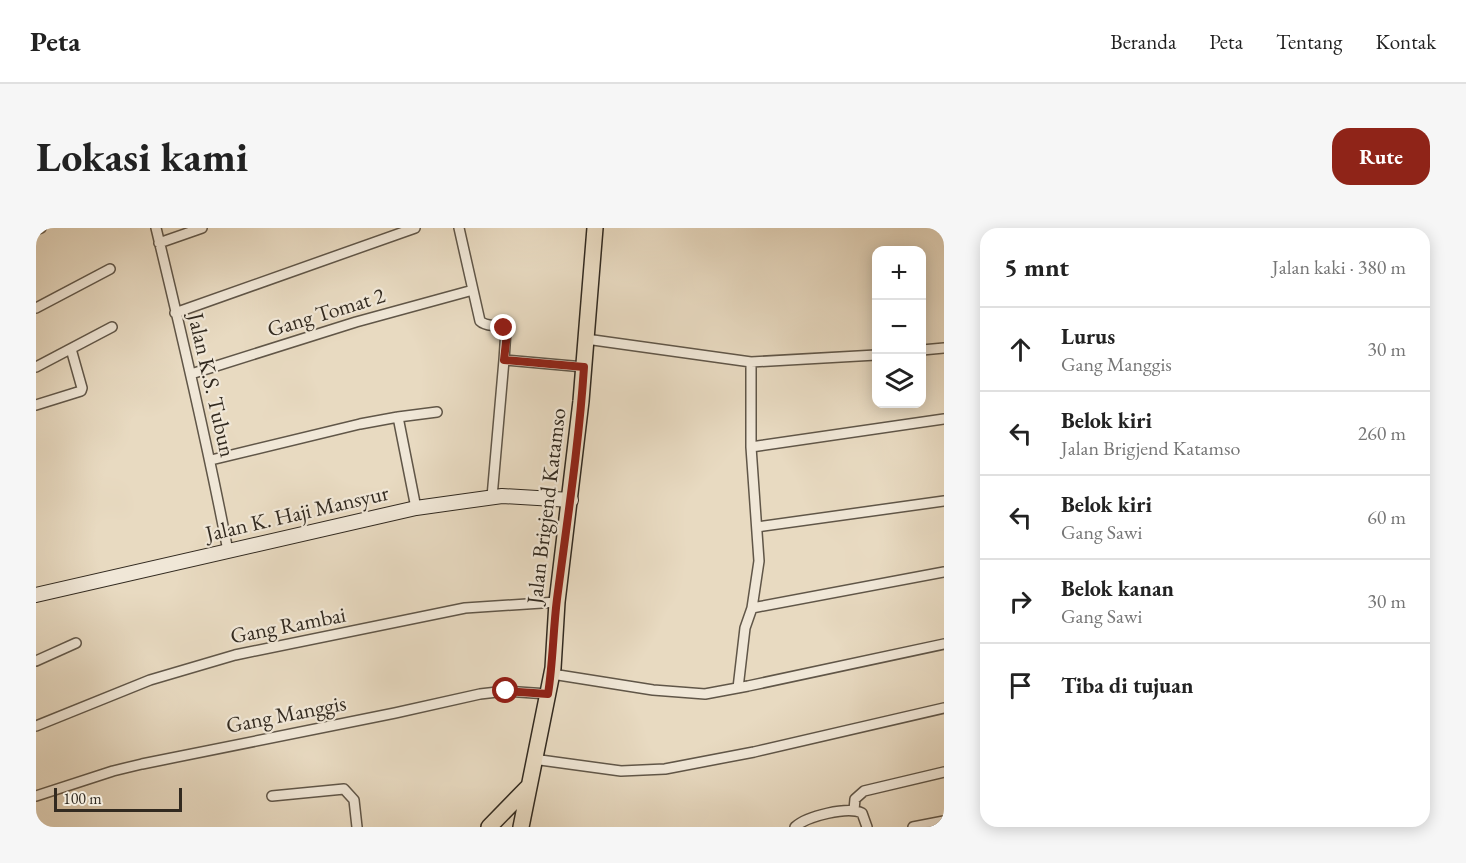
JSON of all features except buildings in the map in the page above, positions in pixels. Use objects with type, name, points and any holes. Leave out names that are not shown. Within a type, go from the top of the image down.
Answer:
[{"type":"main road","name":"Jalan Brigjend Katamso","points":[[521,827],[552,674],[557,602],[571,500],[596,228]]},
{"type":"main road","points":[[489,827],[528,788]]},
{"type":"street","points":[[36,230],[41,228]]},
{"type":"street","name":"Jalan K.S. Tubun","points":[[156,228],[191,374],[228,551]]},
{"type":"street","points":[[159,243],[202,228]]},
{"type":"street","points":[[175,313],[415,228]]},
{"type":"street","points":[[459,228],[481,323],[500,326],[506,330],[492,497]]},
{"type":"street","points":[[36,308],[110,269]]},
{"type":"street","name":"Gang Tomat 2","points":[[191,374],[356,322],[473,290]]},
{"type":"street","points":[[36,367],[112,327]]},
{"type":"street","points":[[586,339],[751,362],[872,355]]},
{"type":"street","points":[[926,350],[944,348]]},
{"type":"street","points":[[36,405],[81,392],[72,349]]},
{"type":"street","points":[[504,360],[584,367]]},
{"type":"street","points":[[738,688],[745,628],[752,608],[758,574],[751,447],[751,362]]},
{"type":"street","points":[[210,460],[360,424],[437,412]]},
{"type":"street","points":[[398,417],[416,507]]},
{"type":"street","points":[[751,447],[944,420]]},
{"type":"street","name":"Jalan K. Haji Mansyur","points":[[36,595],[416,507],[514,496],[571,500]]},
{"type":"street","points":[[757,527],[944,501]]},
{"type":"street","points":[[752,608],[944,572]]},
{"type":"street","name":"Gang Rambai","points":[[36,726],[150,681],[235,655],[465,608],[557,602]]},
{"type":"street","points":[[36,661],[76,643]]},
{"type":"street","points":[[552,674],[683,693],[705,694],[944,644]]},
{"type":"street","name":"Gang Manggis","points":[[36,796],[142,764],[480,694],[506,691],[548,694]]},
{"type":"street","points":[[533,759],[621,771],[665,770],[944,708]]},
{"type":"street","points":[[854,810],[855,799],[864,791],[944,772]]},
{"type":"street","points":[[273,796],[344,789],[354,800],[357,827]]},
{"type":"street","points":[[795,827],[812,817],[854,810],[862,813],[867,827]]},
{"type":"street","points":[[913,827],[944,821]]},
{"type":"route","points":[[504,328],[507,336],[504,360],[584,367],[548,694],[506,691]]}]
